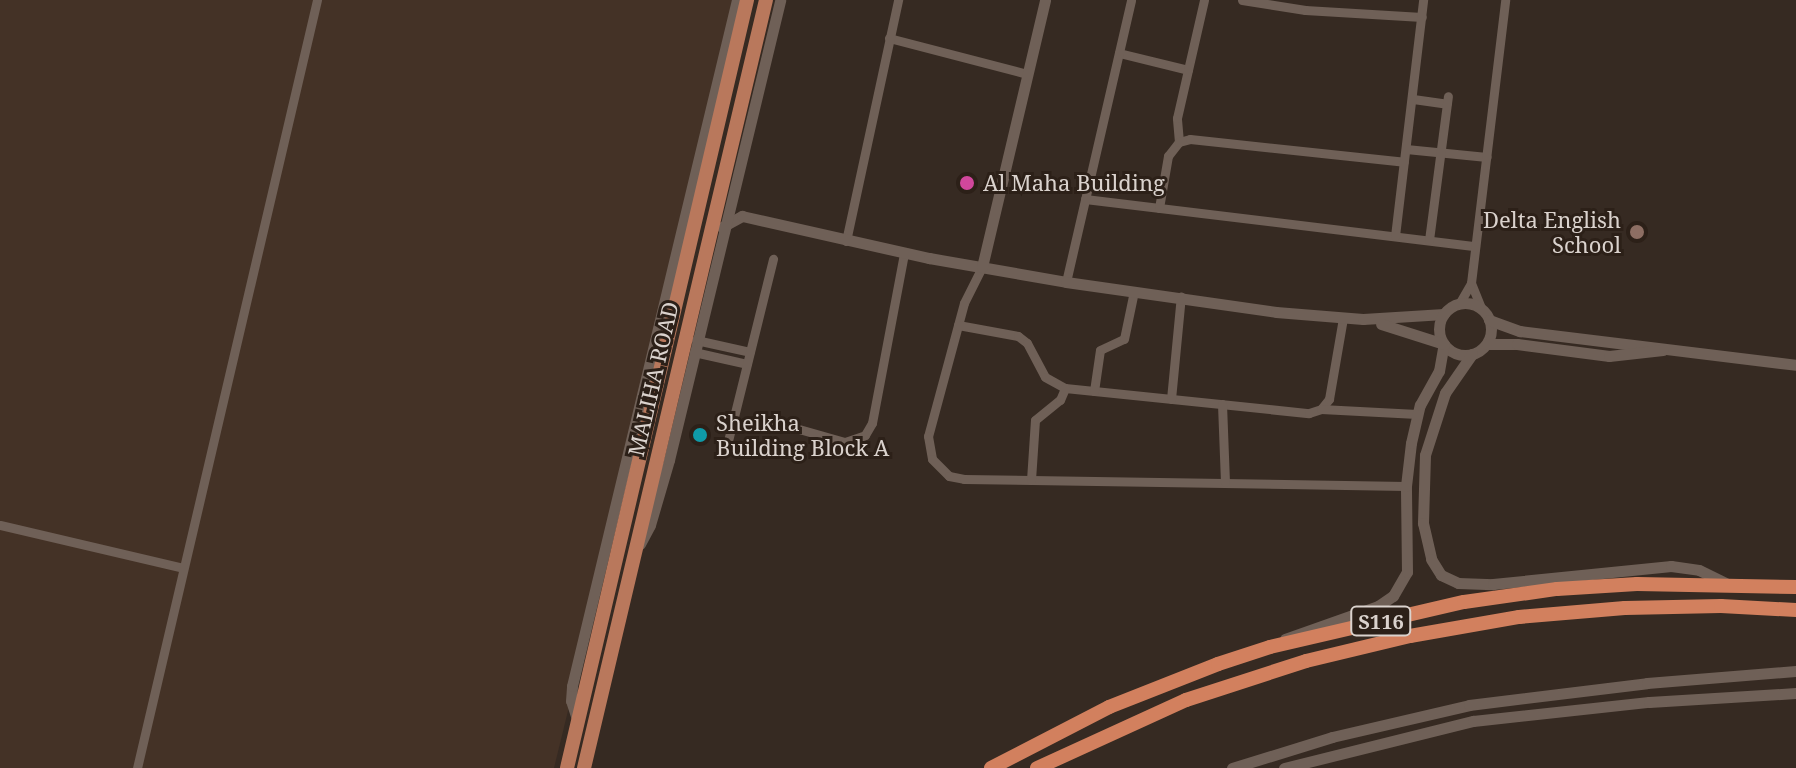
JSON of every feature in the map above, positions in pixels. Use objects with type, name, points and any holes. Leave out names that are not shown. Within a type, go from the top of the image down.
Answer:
[{"type":"highway","name":"S116","points":[[991,768],[1131,697],[1270,647],[1464,602],[1508,595],[1637,584],[1726,583],[1796,587]]},
{"type":"highway","name":"S116","points":[[1037,768],[1186,700],[1306,661],[1410,636],[1519,617],[1625,608],[1721,606],[1796,610]]},
{"type":"main road","name":"MALIHA ROAD","points":[[567,768],[747,0]]},
{"type":"main road","name":"MALIHA ROAD","points":[[584,768],[766,0]]},
{"type":"main road","points":[[752,62],[761,80]]},
{"type":"main road","points":[[680,238],[693,228]]},
{"type":"street","points":[[137,768],[317,0]]},
{"type":"street","points":[[579,723],[571,701],[572,686],[737,0]]},
{"type":"street","points":[[635,551],[650,525],[780,0]]},
{"type":"street","points":[[846,241],[898,0]]},
{"type":"street","points":[[1045,0],[982,267],[967,293],[928,436],[932,459],[942,472],[956,478],[1406,486]]},
{"type":"street","points":[[1066,282],[1131,0]]},
{"type":"street","points":[[1179,142],[1176,124],[1204,0]]},
{"type":"street","points":[[1242,0],[1305,10],[1422,17]]},
{"type":"street","points":[[1395,236],[1423,0]]},
{"type":"street","points":[[722,227],[742,216],[904,253],[1066,282],[1181,296],[1244,308],[1363,319],[1444,314],[1459,304],[1471,283],[1505,0]]},
{"type":"street","points":[[889,38],[1027,74]]},
{"type":"street","points":[[1119,53],[1188,70]]},
{"type":"street","points":[[1413,99],[1448,100],[1429,240]]},
{"type":"street","points":[[1159,208],[1168,156],[1179,142],[1196,139],[1404,162]]},
{"type":"street","points":[[1406,149],[1487,157]]},
{"type":"street","points":[[731,197],[742,216]]},
{"type":"street","points":[[1085,199],[1475,246]]},
{"type":"street","points":[[760,418],[845,442],[865,435],[872,423],[904,253]]},
{"type":"street","points":[[726,449],[773,259]]},
{"type":"street","points":[[1471,283],[1491,332],[1487,344]]},
{"type":"street","points":[[1094,391],[1100,350],[1124,339],[1134,291]]},
{"type":"street","points":[[1171,399],[1181,296]]},
{"type":"street","points":[[1459,304],[1472,304],[1486,315],[1520,331],[1796,365]]},
{"type":"street","points":[[1270,647],[1309,629],[1378,606],[1399,589],[1409,564],[1406,486],[1417,414],[1439,371],[1444,344],[1440,326],[1444,314]]},
{"type":"street","points":[[1321,409],[1331,393],[1343,318]]},
{"type":"street","points":[[1363,319],[1444,344],[1453,352],[1472,354]]},
{"type":"street","points":[[958,325],[1018,336],[1027,343],[1045,377],[1065,388],[1309,413],[1321,409],[1417,414]]},
{"type":"street","points":[[1671,348],[1617,356],[1517,344],[1487,344],[1472,354],[1452,379],[1438,407],[1423,464],[1423,523],[1431,559],[1441,575],[1458,583],[1493,584],[1671,566],[1699,570],[1726,583]]},
{"type":"street","points":[[695,346],[750,352]]},
{"type":"street","points":[[695,346],[747,364]]},
{"type":"street","points":[[1031,480],[1035,420],[1060,400],[1065,388]]},
{"type":"street","points":[[1222,404],[1225,482]]},
{"type":"street","points":[[0,525],[183,568]]},
{"type":"street","points":[[1232,768],[1332,737],[1469,705],[1647,683],[1796,671]]},
{"type":"street","points":[[1284,768],[1473,721],[1796,690]]},
{"type":"shaded area","points":[[0,0],[742,0],[554,768],[0,768]]},
{"type":"place","name":"Al Maha Building","points":[[967,183]]},
{"type":"place","name":"Delta English School","points":[[1637,232]]},
{"type":"place","name":"Sheikha Building Block A","points":[[700,435]]}]
